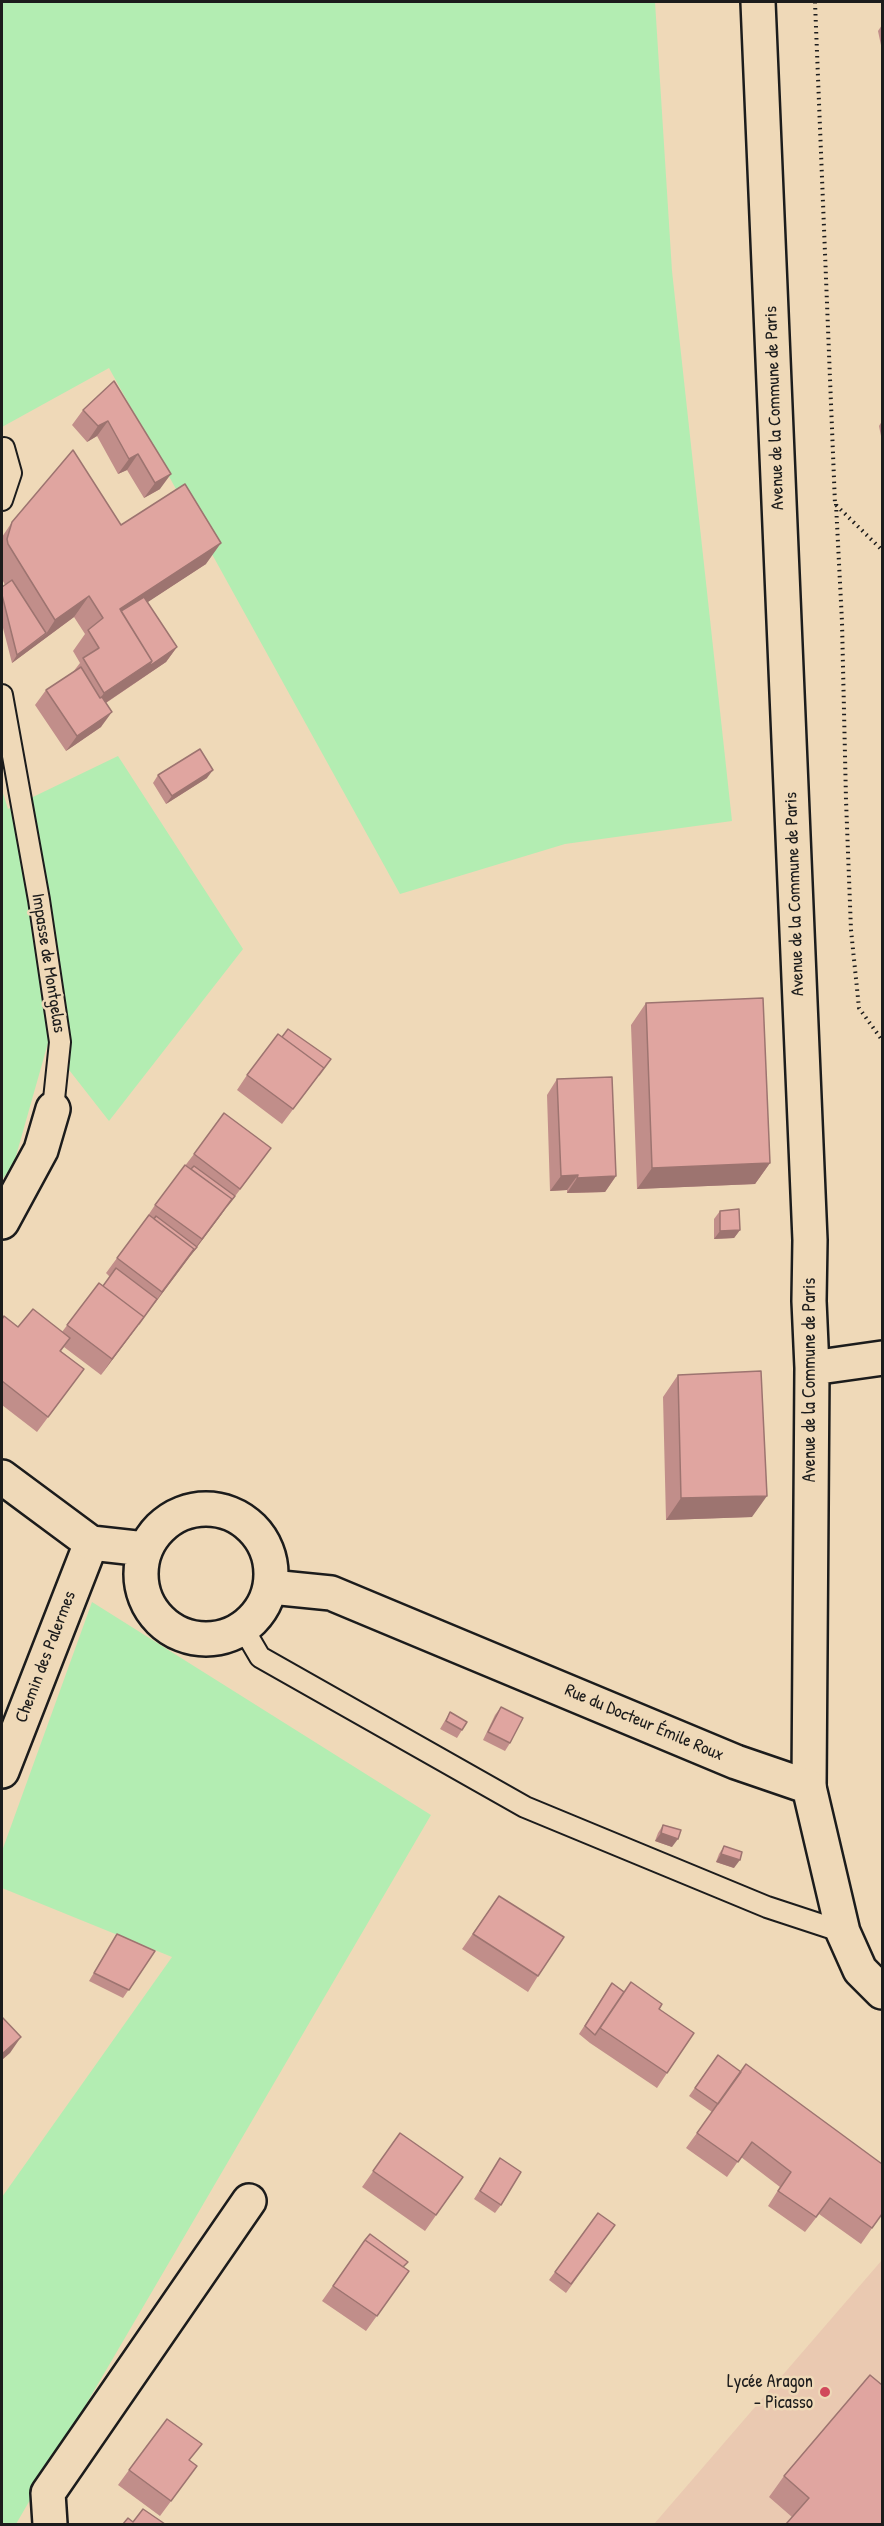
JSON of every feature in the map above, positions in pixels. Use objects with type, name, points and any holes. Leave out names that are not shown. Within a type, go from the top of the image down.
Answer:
[{"type":"street","name":"Avenue de la Commune de Paris","points":[[758,2],[810,1240],[809,1301],[812,1368],[809,1787]]},
{"type":"street","name":"Impasse de Montgelas","points":[[2,1222],[41,1150],[53,1109]]},
{"type":"street","points":[[812,1368],[882,1358]]},
{"type":"street","points":[[2,1477],[91,1543],[145,1550]]},
{"type":"street","points":[[200,1508],[230,1513],[250,1524],[264,1543],[272,1565],[271,1587],[260,1612],[243,1628],[214,1639],[191,1638],[174,1632],[156,1617],[144,1597],[140,1575],[145,1550],[157,1530],[178,1514],[200,1508]]},
{"type":"street","name":"Chemin des Palermes","points":[[2,1771],[91,1543]]},
{"type":"street","name":"Rue du Docteur Émile Roux","points":[[271,1587],[331,1593],[736,1762],[809,1787]]},
{"type":"street","points":[[809,1787],[843,1932],[860,1970],[882,1992]]},
{"type":"street","points":[[50,2524],[48,2493],[249,2201]]},
{"type":"lane","points":[[2,500],[11,473],[4,448]]},
{"type":"lane","name":"Impasse de Montgelas","points":[[2,694],[33,865],[60,1042],[53,1109]]},
{"type":"lane","points":[[243,1628],[260,1657],[525,1807],[766,1907],[843,1932]]},
{"type":"path","points":[[815,2],[842,622],[851,930],[859,1008],[882,1040]]},
{"type":"path","points":[[836,504],[882,550]]},
{"type":"shaded area","name":"Lycée Aragon - Picasso","points":[[882,2260],[882,2524],[654,2524]]},
{"type":"green space","points":[[2,2],[655,2],[672,271],[732,821],[565,844],[400,894],[109,368],[2,427]]},
{"type":"green space","points":[[118,756],[243,949],[109,1121],[48,1043],[14,1163],[2,1180],[2,790],[8,809]]},
{"type":"green space","points":[[92,1602],[431,1815],[16,2524],[2,2524],[2,2197],[172,1957],[2,1888],[2,1851]]},
{"type":"building","points":[[114,381],[171,474],[155,483],[138,454],[129,459],[108,421],[98,426],[83,410]]},
{"type":"building","points":[[73,450],[121,525],[185,484],[221,543],[120,609],[152,661],[104,693],[83,658],[99,648],[88,630],[103,618],[89,596],[55,620],[7,539],[12,522]]},
{"type":"building","points":[[12,580],[46,633],[17,655],[2,595],[2,587]]},
{"type":"building","points":[[144,597],[177,647],[148,667],[152,661],[121,611]]},
{"type":"building","points":[[81,667],[100,698],[102,697],[112,712],[77,736],[46,690]]},
{"type":"building","points":[[200,749],[213,770],[172,796],[158,775]]},
{"type":"building","points":[[763,998],[770,1163],[652,1168],[646,1003]]},
{"type":"building","points":[[288,1029],[331,1059],[319,1075],[324,1068],[282,1037]]},
{"type":"building","points":[[278,1034],[324,1068],[293,1109],[247,1075]]},
{"type":"building","points":[[612,1077],[616,1176],[577,1178],[578,1175],[561,1176],[557,1079]]},
{"type":"building","points":[[224,1113],[271,1148],[240,1189],[194,1154]]},
{"type":"building","points":[[185,1165],[232,1199],[202,1239],[155,1205]]},
{"type":"building","points":[[194,1166],[235,1196],[227,1206],[232,1199],[191,1169]]},
{"type":"building","points":[[739,1209],[740,1230],[720,1231],[720,1211]]},
{"type":"building","points":[[149,1215],[194,1249],[162,1292],[117,1258]]},
{"type":"building","points":[[156,1216],[197,1247],[189,1256],[194,1249],[154,1219]]},
{"type":"building","points":[[116,1268],[157,1299],[139,1324],[144,1317],[103,1286]]},
{"type":"building","points":[[99,1283],[144,1317],[112,1359],[67,1325]]},
{"type":"building","points":[[33,1309],[70,1338],[60,1351],[84,1369],[48,1417],[2,1381],[2,1319],[4,1316],[18,1327]]},
{"type":"building","points":[[761,1371],[767,1496],[681,1498],[678,1375]]},
{"type":"building","points":[[501,1707],[523,1718],[510,1743],[488,1732]]},
{"type":"building","points":[[450,1712],[467,1722],[462,1730],[446,1721]]},
{"type":"building","points":[[663,1825],[681,1830],[678,1839],[661,1833]]},
{"type":"building","points":[[724,1846],[742,1852],[740,1860],[721,1854]]},
{"type":"building","points":[[499,1896],[564,1937],[538,1976],[473,1934]]},
{"type":"building","points":[[117,1934],[155,1951],[129,1990],[94,1973]]},
{"type":"building","points":[[631,1982],[662,2004],[659,2009],[694,2033],[667,2073],[600,2028]]},
{"type":"building","points":[[612,1983],[624,1992],[595,2035],[585,2026]]},
{"type":"building","points":[[2,2017],[21,2037],[2,2054]]},
{"type":"building","points":[[718,2055],[741,2072],[718,2104],[695,2088]]},
{"type":"building","points":[[746,2064],[882,2164],[882,2214],[872,2228],[830,2198],[816,2217],[778,2191],[791,2172],[752,2142],[738,2162],[697,2133]]},
{"type":"building","points":[[400,2133],[463,2177],[436,2215],[373,2171]]},
{"type":"building","points":[[500,2158],[521,2172],[501,2205],[480,2191]]},
{"type":"building","points":[[598,2213],[615,2225],[571,2284],[555,2272]]},
{"type":"building","points":[[370,2234],[408,2262],[403,2267],[365,2240]]},
{"type":"building","points":[[365,2240],[409,2271],[377,2316],[333,2286]]},
{"type":"building","points":[[870,2375],[882,2385],[882,2524],[786,2524],[809,2498],[784,2476]]},
{"type":"building","points":[[167,2419],[202,2444],[189,2460],[197,2466],[171,2501],[129,2470]]},
{"type":"building","points":[[143,2509],[165,2524],[123,2524],[128,2518],[133,2522]]},
{"type":"place","name":"Lycée Aragon - Picasso","points":[[825,2392]]}]
